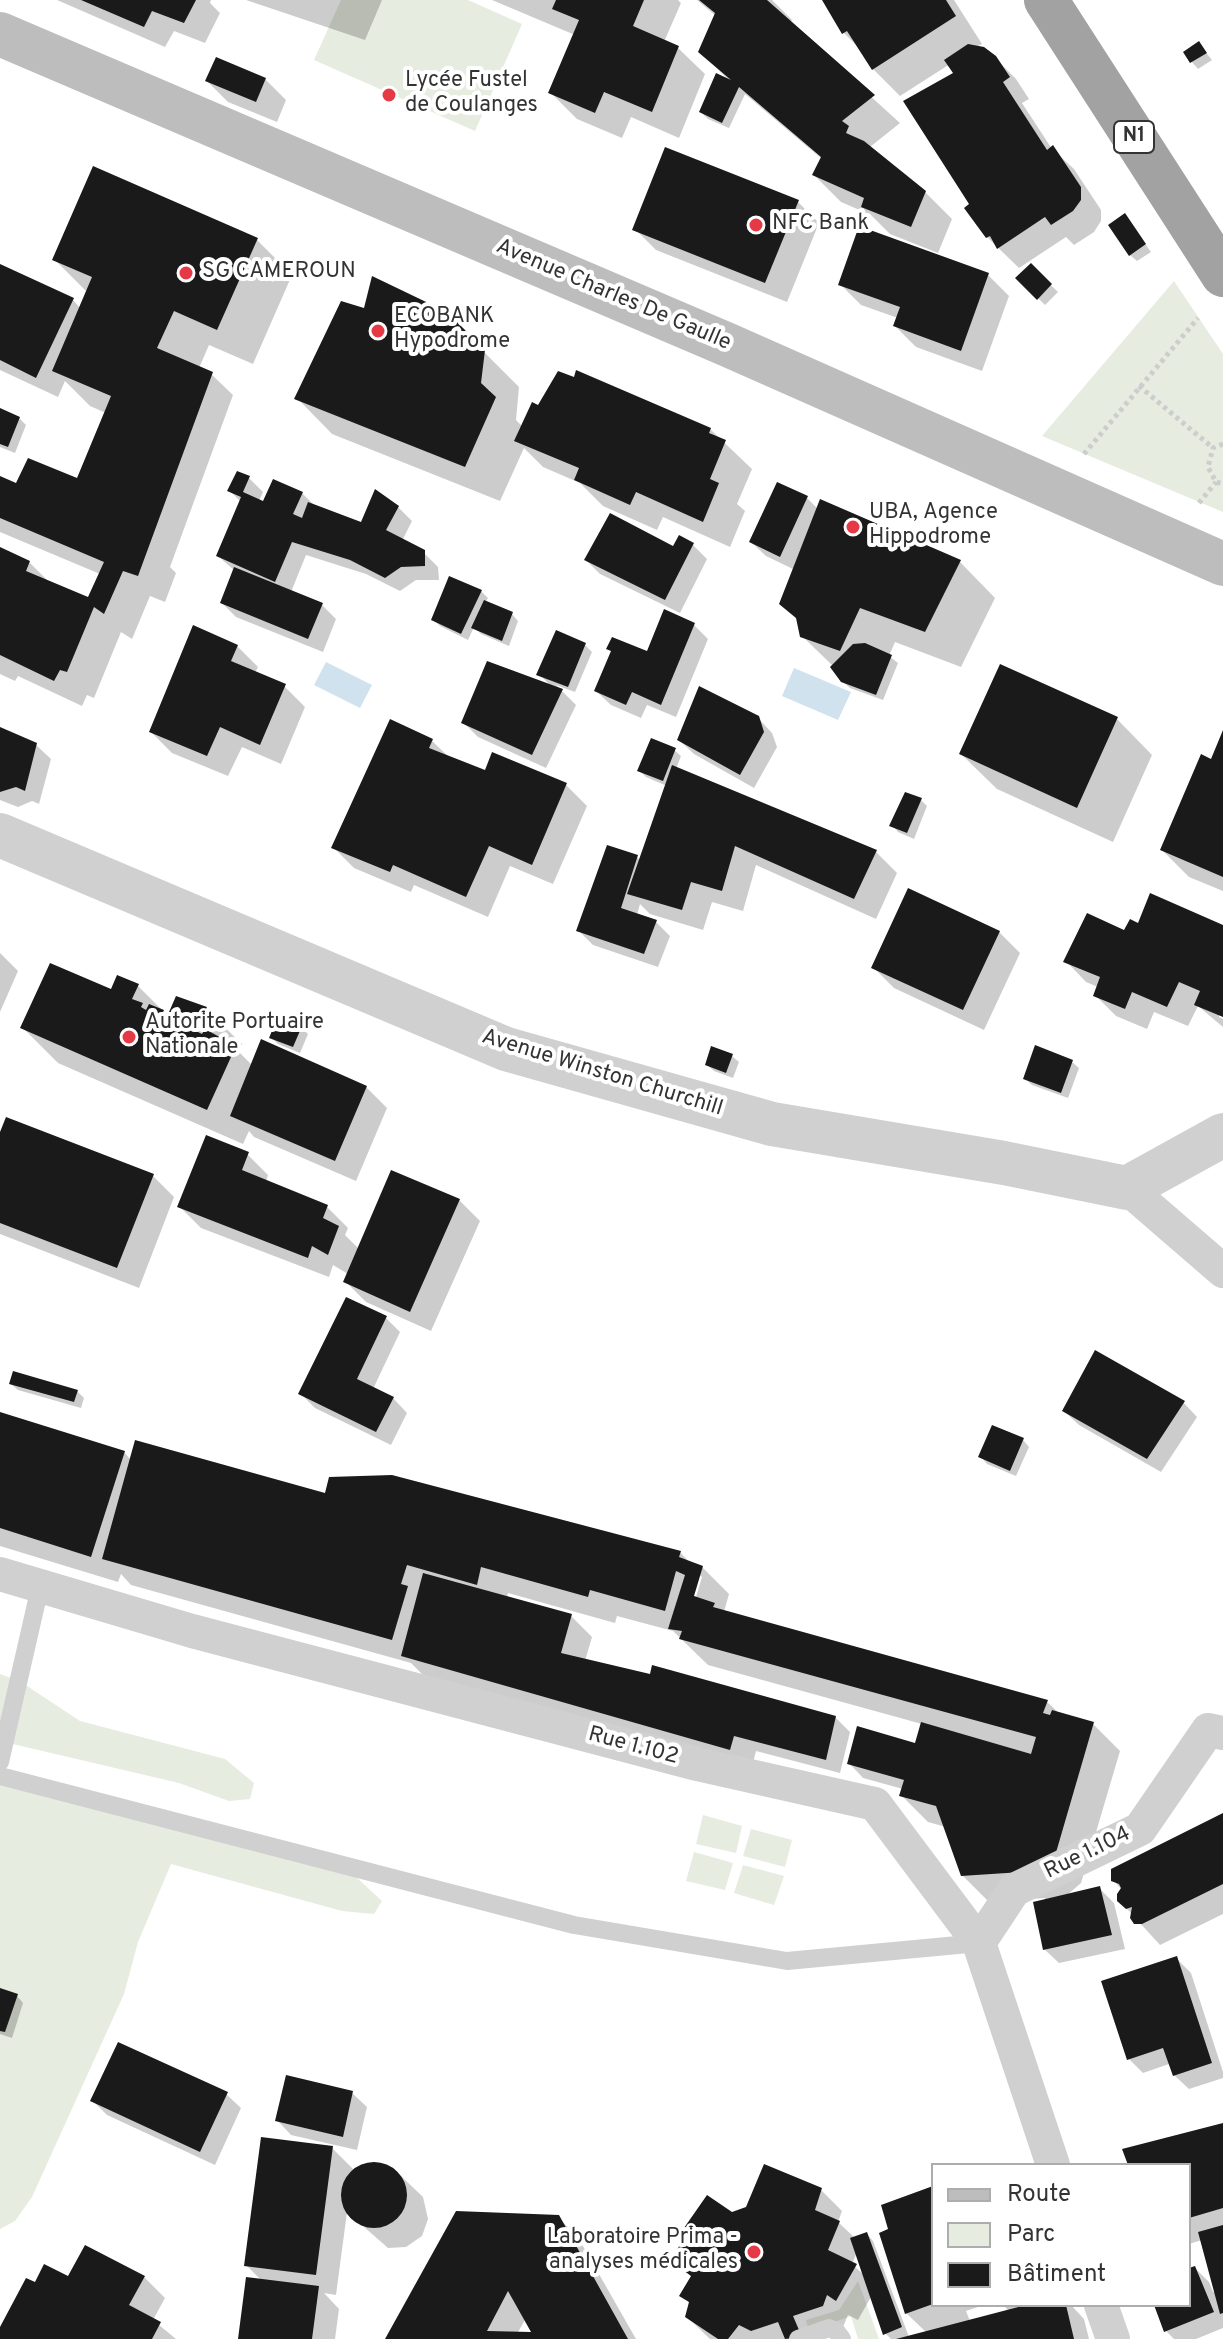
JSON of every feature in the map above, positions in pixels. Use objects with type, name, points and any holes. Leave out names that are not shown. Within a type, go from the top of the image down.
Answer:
[{"type":"highway","name":"N1","points":[[1046,0],[1223,275]]},
{"type":"main road","name":"Avenue Charles De Gaulle","points":[[0,34],[713,339],[1223,564]]},
{"type":"street","name":"Avenue Winston Churchill","points":[[0,835],[506,1049],[772,1124],[1004,1163],[1127,1188]]},
{"type":"street","points":[[1223,1135],[1127,1188],[1223,1271]]},
{"type":"street","name":"Rue 1.102","points":[[0,1574],[207,1636],[682,1760],[875,1804],[979,1943],[1052,2163]]},
{"type":"street","name":"Rue 1.104","points":[[979,1943],[1014,1890],[1140,1829],[1208,1730],[1223,1733]]},
{"type":"street","points":[[1102,2307],[1113,2339]]},
{"type":"lane","points":[[0,1762],[40,1587]]},
{"type":"lane","points":[[0,1776],[574,1925],[787,1961],[979,1943]]},
{"type":"lane","points":[[798,2339],[829,2328],[842,2339]]},
{"type":"path","points":[[1084,454],[1198,318]]},
{"type":"path","points":[[1139,386],[1213,448]]},
{"type":"path","points":[[1213,448],[1223,444]]},
{"type":"path","points":[[1199,503],[1220,483],[1208,467],[1213,448]]},
{"type":"green space","points":[[341,0],[468,0],[522,24],[475,131],[314,60]]},
{"type":"green space","points":[[1174,281],[1223,354],[1223,512],[1042,436]]},
{"type":"green space","points":[[0,1674],[21,1682],[80,1721],[225,1759],[254,1783],[250,1799],[229,1801],[179,1783],[0,1741]]},
{"type":"green space","points":[[0,1770],[356,1877],[382,1901],[374,1914],[342,1911],[171,1864],[138,1942],[124,1994],[32,2197],[15,2221],[0,2229]]},
{"type":"green space","points":[[703,1815],[742,1826],[736,1853],[696,1844]]},
{"type":"green space","points":[[751,1829],[792,1840],[785,1867],[743,1856]]},
{"type":"green space","points":[[694,1852],[733,1863],[725,1890],[686,1881]]},
{"type":"green space","points":[[743,1865],[784,1876],[774,1905],[734,1893]]},
{"type":"green space","points":[[858,2281],[879,2339],[858,2339],[851,2316],[809,2331],[806,2320],[839,2310]]},
{"type":"water","points":[[326,662],[372,685],[360,708],[314,685]]},
{"type":"water","points":[[794,668],[851,692],[838,720],[782,696]]},
{"type":"building","points":[[81,0],[196,0],[184,23],[152,11],[144,27]]},
{"type":"building","points":[[556,0],[644,0],[633,26],[679,46],[652,112],[604,92],[595,113],[548,93],[579,20],[552,9]]},
{"type":"building","points":[[699,0],[767,0],[875,95],[842,121],[849,126],[846,133],[864,141],[926,191],[911,227],[861,207],[864,198],[812,175],[821,157],[739,87],[722,123],[699,112],[716,73],[731,80],[698,52],[715,13]]},
{"type":"building","points":[[822,0],[946,0],[956,16],[872,70],[847,31],[842,34]]},
{"type":"building","points":[[1199,41],[1207,53],[1190,63],[1183,52]]},
{"type":"building","points":[[968,44],[984,47],[996,56],[1010,77],[1003,82],[1047,150],[1053,145],[1081,187],[1081,200],[1073,211],[1051,225],[1045,217],[997,249],[990,236],[986,238],[964,208],[969,204],[903,101],[953,73],[944,60]]},
{"type":"building","points":[[216,57],[266,78],[256,102],[205,81]]},
{"type":"building","points":[[665,147],[799,200],[765,283],[632,230]]},
{"type":"building","points":[[93,166],[258,238],[217,330],[174,311],[157,348],[213,372],[138,576],[123,571],[104,614],[94,607],[67,672],[60,670],[54,681],[0,655],[0,547],[30,561],[26,571],[88,597],[104,562],[0,518],[0,476],[16,483],[28,458],[77,478],[111,396],[52,371],[92,277],[52,260]]},
{"type":"building","points":[[1125,213],[1146,244],[1129,256],[1108,225]]},
{"type":"building","points":[[859,226],[989,273],[961,351],[893,326],[900,307],[838,285]]},
{"type":"building","points":[[1031,263],[1052,284],[1037,300],[1015,278]]},
{"type":"building","points":[[0,264],[74,298],[36,378],[0,360]]},
{"type":"building","points":[[372,276],[447,312],[485,350],[481,383],[496,397],[465,467],[294,399],[341,301],[364,308]]},
{"type":"building","points":[[576,370],[711,428],[709,433],[726,440],[710,479],[719,483],[703,522],[636,492],[630,505],[574,480],[579,468],[514,441],[532,402],[538,405],[558,371],[574,377]]},
{"type":"building","points":[[0,408],[20,417],[8,447],[0,444]]},
{"type":"building","points":[[237,471],[250,476],[243,492],[263,501],[273,479],[303,492],[293,514],[302,518],[308,502],[361,522],[375,489],[399,506],[386,530],[425,550],[425,566],[401,567],[385,578],[350,560],[292,542],[275,582],[216,556],[241,497],[227,491]]},
{"type":"building","points":[[777,482],[808,496],[780,557],[749,542]]},
{"type":"building","points":[[820,499],[961,560],[925,632],[860,608],[840,651],[800,637],[796,618],[779,604]]},
{"type":"building","points":[[610,513],[673,546],[679,535],[694,543],[665,600],[584,560]]},
{"type":"building","points":[[234,567],[323,603],[308,639],[220,603]]},
{"type":"building","points":[[449,576],[482,590],[461,634],[431,620]]},
{"type":"building","points":[[484,600],[513,612],[502,641],[471,628]]},
{"type":"building","points":[[664,609],[695,623],[661,705],[632,692],[626,705],[594,691],[611,651],[606,649],[612,637],[647,651]]},
{"type":"building","points":[[193,625],[238,645],[231,661],[286,684],[260,745],[220,727],[207,756],[149,732]]},
{"type":"building","points":[[556,630],[586,643],[568,687],[536,675]]},
{"type":"building","points":[[865,643],[892,655],[876,695],[841,682],[830,667],[853,644]]},
{"type":"building","points":[[487,661],[563,689],[532,755],[461,723]]},
{"type":"building","points":[[1000,664],[1118,717],[1077,808],[959,754]]},
{"type":"building","points":[[699,686],[759,716],[764,732],[740,775],[677,740]]},
{"type":"building","points":[[390,719],[433,739],[429,748],[485,770],[492,752],[567,783],[532,865],[489,846],[466,897],[393,865],[390,872],[331,848]]},
{"type":"building","points":[[0,727],[37,743],[25,791],[16,787],[0,792]]},
{"type":"building","points":[[1223,730],[1223,877],[1160,850],[1201,754],[1211,759]]},
{"type":"building","points":[[651,738],[676,748],[663,781],[637,771]]},
{"type":"building","points":[[672,765],[877,850],[854,899],[735,846],[722,891],[691,882],[682,910],[627,894]]},
{"type":"building","points":[[905,792],[922,798],[907,833],[889,826]]},
{"type":"building","points":[[607,845],[638,855],[621,908],[657,920],[644,954],[576,931]]},
{"type":"building","points":[[908,888],[1000,931],[963,1010],[871,968]]},
{"type":"building","points":[[1150,893],[1223,925],[1223,1017],[1194,1005],[1200,991],[1179,982],[1167,1007],[1132,992],[1125,1009],[1093,996],[1100,977],[1063,962],[1087,913],[1124,930],[1130,919],[1138,923]]},
{"type":"building","name":"Autorite Portuaire Nationale","points":[[50,963],[111,989],[117,975],[139,984],[132,999],[143,1003],[141,1007],[146,1010],[149,1004],[164,1010],[161,1016],[166,1019],[176,996],[207,1007],[196,1031],[202,1034],[205,1029],[236,1046],[207,1110],[20,1028]]},
{"type":"building","points":[[278,1016],[302,1026],[293,1047],[269,1038]]},
{"type":"building","points":[[261,1039],[367,1086],[335,1161],[230,1116]]},
{"type":"building","points":[[1035,1045],[1073,1060],[1061,1093],[1023,1079]]},
{"type":"building","points":[[711,1046],[733,1054],[726,1073],[705,1065]]},
{"type":"building","points":[[6,1117],[154,1174],[117,1268],[0,1223],[0,1132]]},
{"type":"building","points":[[206,1135],[249,1152],[242,1170],[328,1205],[323,1218],[339,1226],[328,1255],[312,1246],[308,1258],[177,1207]]},
{"type":"building","points":[[391,1170],[460,1199],[410,1312],[343,1282]]},
{"type":"building","points":[[346,1297],[387,1316],[357,1379],[394,1397],[376,1432],[298,1394]]},
{"type":"building","points":[[1095,1350],[1185,1401],[1147,1459],[1062,1411]]},
{"type":"building","points":[[13,1371],[78,1390],[74,1402],[9,1384]]},
{"type":"building","points":[[0,1412],[125,1451],[91,1557],[0,1528]]},
{"type":"building","points":[[992,1425],[1024,1438],[1010,1471],[978,1457]]},
{"type":"building","points":[[135,1440],[325,1493],[329,1477],[392,1475],[681,1551],[679,1557],[703,1566],[694,1596],[715,1603],[713,1607],[1048,1700],[1043,1713],[1050,1715],[1052,1710],[1094,1722],[1055,1856],[1037,1871],[961,1876],[936,1806],[899,1796],[904,1780],[847,1764],[857,1726],[915,1743],[921,1722],[1031,1754],[1036,1737],[679,1639],[682,1631],[668,1629],[685,1575],[676,1571],[665,1611],[590,1590],[588,1597],[481,1567],[477,1585],[407,1565],[401,1584],[408,1586],[392,1640],[102,1559]]},
{"type":"building","points":[[423,1573],[572,1614],[561,1653],[650,1674],[652,1665],[836,1716],[826,1760],[734,1736],[730,1750],[401,1656]]},
{"type":"building","points":[[1223,1813],[1223,1884],[1142,1924],[1134,1924],[1130,1918],[1132,1907],[1126,1909],[1117,1901],[1121,1888],[1111,1881],[1111,1869]]},
{"type":"building","points":[[1100,1886],[1112,1935],[1043,1950],[1033,1902]]},
{"type":"building","points":[[1177,1956],[1212,2063],[1173,2076],[1163,2048],[1127,2060],[1101,1981]]},
{"type":"building","points":[[0,1988],[18,1994],[5,2032],[0,2031]]},
{"type":"building","points":[[118,2042],[228,2092],[200,2152],[90,2101]]},
{"type":"building","points":[[286,2075],[353,2091],[343,2137],[275,2121]]},
{"type":"building","points":[[1223,2123],[1223,2208],[1191,2217],[1191,2163],[1127,2163],[1122,2149]]},
{"type":"building","points":[[261,2137],[333,2146],[316,2275],[244,2266]]},
{"type":"building","points":[[367,2162],[381,2162],[393,2167],[402,2176],[407,2195],[405,2208],[398,2219],[381,2228],[367,2228],[355,2223],[346,2214],[341,2202],[341,2188],[346,2176],[355,2167]]},
{"type":"building","name":"Laboratoire Prima - analyses médicales","points":[[764,2164],[822,2188],[815,2210],[840,2221],[828,2250],[857,2264],[836,2301],[827,2295],[823,2306],[793,2316],[802,2337],[785,2339],[778,2322],[751,2331],[739,2325],[728,2339],[718,2339],[685,2317],[689,2302],[679,2296],[691,2276],[683,2270],[687,2263],[674,2254],[682,2242],[677,2238],[707,2195],[732,2212],[746,2207]]},
{"type":"building","points":[[931,2187],[931,2305],[905,2314],[879,2233],[888,2229],[881,2205]]},
{"type":"building","points":[[456,2211],[559,2215],[628,2339],[385,2339]],"holes":[[[508,2291],[531,2332],[487,2331]]]},
{"type":"building","points":[[1223,2225],[1223,2313],[1220,2314],[1198,2232]]},
{"type":"building","points":[[867,2232],[902,2327],[883,2335],[850,2238]]},
{"type":"building","points":[[85,2245],[145,2276],[129,2305],[161,2322],[152,2339],[0,2339],[0,2327],[26,2278],[35,2282],[44,2264],[68,2276]]},
{"type":"building","points":[[1195,2266],[1214,2312],[1164,2332],[1155,2307],[1191,2307],[1191,2267]]},
{"type":"building","points":[[246,2277],[319,2286],[312,2339],[238,2339]]},
{"type":"building","points":[[1018,2307],[1066,2307],[1074,2339],[896,2339]]},
{"type":"place","name":"Lycée Fustel de Coulanges","points":[[389,95]]},
{"type":"place","name":"NFC Bank","points":[[756,225]]},
{"type":"place","name":"SG CAMEROUN","points":[[186,273]]},
{"type":"place","name":"ECOBANK Hypodrome","points":[[378,331]]},
{"type":"place","name":"UBA, Agence Hippodrome","points":[[853,527]]},
{"type":"place","name":"Autorite Portuaire Nationale","points":[[129,1037]]},
{"type":"place","name":"Laboratoire Prima - analyses médicales","points":[[754,2252]]}]
